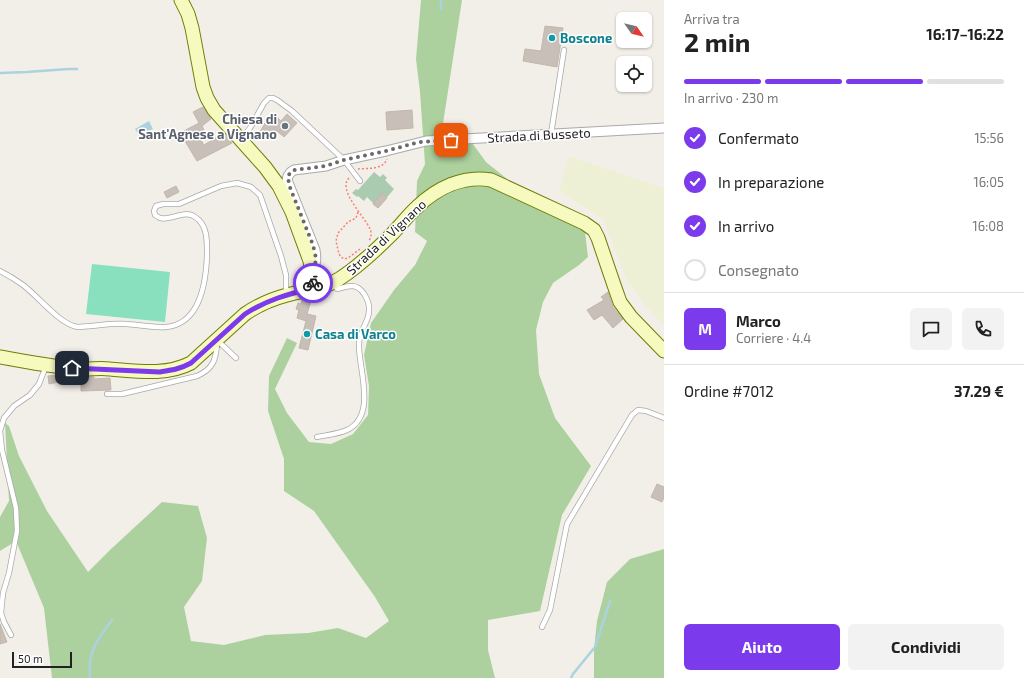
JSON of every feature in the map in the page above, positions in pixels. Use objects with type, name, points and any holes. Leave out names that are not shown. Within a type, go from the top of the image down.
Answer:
[{"type":"street","name":"Strada di Busseto","points":[[181,0],[188,14],[192,28],[206,98],[214,110],[274,178],[282,190],[309,257],[312,269],[313,288]]},
{"type":"street","name":"Strada di Busseto","points":[[312,269],[316,263],[315,250],[289,185],[288,176],[294,170],[326,166],[344,160],[426,141],[664,128]]},
{"type":"street","name":"Strada di Vignano","points":[[0,357],[46,366],[86,369],[160,372],[182,368],[191,363],[245,314],[254,308],[286,295],[333,283],[368,257],[387,240],[417,207],[437,191],[469,178],[491,180],[584,223],[594,230],[620,302],[631,317],[664,351]]},
{"type":"lane","points":[[551,134],[564,50]]},
{"type":"lane","points":[[241,140],[250,128],[264,103],[271,97],[292,111],[344,160],[360,181]]},
{"type":"lane","points":[[0,271],[24,285],[49,309],[69,324],[78,326],[125,324],[165,327],[177,325],[190,316],[197,305],[203,289],[206,271],[207,241],[205,230],[201,222],[195,216],[188,214],[160,218],[155,215],[154,211],[156,206],[163,204],[179,204],[221,186],[237,183],[251,187],[260,195],[286,275],[286,295]]},
{"type":"lane","points":[[317,437],[346,431],[354,426],[360,418],[364,408],[365,390],[358,344],[369,311],[366,296],[359,288],[352,285],[337,289],[333,283]]},
{"type":"lane","points":[[217,340],[236,358]]},
{"type":"lane","points":[[107,394],[122,394],[204,373],[214,362],[217,351],[217,340]]},
{"type":"lane","points":[[11,635],[1,613],[3,593],[9,573],[17,531],[16,508],[2,450],[0,431],[4,418],[14,406],[30,395],[39,384],[46,366]]},
{"type":"lane","points":[[542,627],[550,610],[567,524],[632,415],[638,410],[646,410],[664,418]]},
{"type":"path","points":[[351,169],[380,167],[386,164],[388,157],[386,151]]},
{"type":"path","points":[[354,174],[347,179],[346,186],[348,194],[358,212],[371,230],[371,236],[366,244]]},
{"type":"path","points":[[358,212],[356,218],[348,222],[338,233],[336,240],[339,254],[344,258],[348,258],[363,246]]},
{"type":"green space","points":[[421,0],[462,0],[442,130],[462,129],[486,162],[546,210],[585,232],[588,257],[553,283],[543,302],[536,330],[539,374],[555,418],[591,466],[562,515],[540,611],[488,620],[488,650],[495,678],[52,678],[44,608],[16,541],[0,551],[0,517],[9,501],[5,423],[9,426],[19,456],[47,511],[88,572],[162,502],[198,506],[207,538],[202,581],[184,607],[191,641],[224,645],[265,635],[308,633],[338,628],[366,638],[389,621],[375,597],[314,511],[284,491],[284,459],[268,411],[269,376],[287,338],[297,343],[275,389],[287,413],[309,442],[331,444],[353,434],[368,415],[369,386],[364,355],[371,323],[394,290],[415,265],[427,241],[415,232],[417,181],[425,164],[416,59]]},
{"type":"green space","points":[[569,156],[664,188],[664,325],[651,312],[627,281],[603,219],[559,191]]},
{"type":"green space","points":[[374,172],[380,177],[383,174],[387,178],[385,180],[394,189],[378,208],[367,197],[364,201],[352,193],[356,189],[358,190]]},
{"type":"green space","points":[[92,264],[170,272],[165,322],[86,314]]},
{"type":"green space","points":[[664,549],[664,678],[594,678],[594,650],[597,621],[607,582],[630,559]]},
{"type":"water","points":[[149,121],[153,129],[139,136],[135,129]]},
{"type":"building","name":"Boscone","points":[[545,26],[563,28],[557,67],[523,61],[525,49],[541,51]]},
{"type":"building","points":[[203,107],[211,119],[202,126],[204,130],[197,134],[204,145],[224,133],[232,143],[197,161],[180,133],[199,123],[193,112]]},
{"type":"building","points":[[412,110],[413,128],[387,130],[386,112]]},
{"type":"building","points":[[274,114],[281,121],[287,114],[297,123],[284,137],[277,131],[269,139],[260,132],[265,123]]},
{"type":"building","points":[[176,186],[179,192],[167,198],[164,192]]},
{"type":"building","points":[[382,193],[387,198],[378,208],[373,204]]},
{"type":"building","points":[[608,292],[613,307],[623,319],[613,328],[602,315],[594,320],[587,310],[604,300],[601,297]]},
{"type":"building","name":"Casa di Varco","points":[[304,299],[311,301],[307,314],[316,316],[308,350],[299,348],[306,321],[297,318],[299,310],[296,309],[298,303],[301,304],[302,300]]},
{"type":"building","points":[[63,375],[63,381],[49,384],[48,376]]},
{"type":"building","points":[[81,377],[94,377],[94,379],[110,378],[111,390],[81,391]]},
{"type":"building","points":[[657,484],[664,487],[664,497],[662,502],[651,497]]},
{"type":"building","points":[[0,624],[7,642],[0,644]]},
{"type":"waterway","points":[[441,0],[441,9]]},
{"type":"waterway","points":[[0,73],[77,69]]},
{"type":"waterway","points":[[571,678],[595,647],[610,601]]},
{"type":"waterway","points":[[90,678],[90,664],[93,650],[99,638],[112,620]]},
{"type":"way so far","points":[[313,283],[312,269],[316,263],[316,254],[289,185],[287,178],[289,174],[294,170],[326,166],[344,160],[401,148],[419,142],[451,140]]},
{"type":"place","name":"Boscone","points":[[552,38]]},
{"type":"place","name":"Chiesa di Sant'Agnese a Vignano","points":[[285,126]]},
{"type":"place","name":"Casa di Varco","points":[[307,334]]},
{"type":"route","points":[[72,368],[160,372],[182,368],[191,363],[232,325],[254,308],[286,295],[313,288],[313,283]]}]
